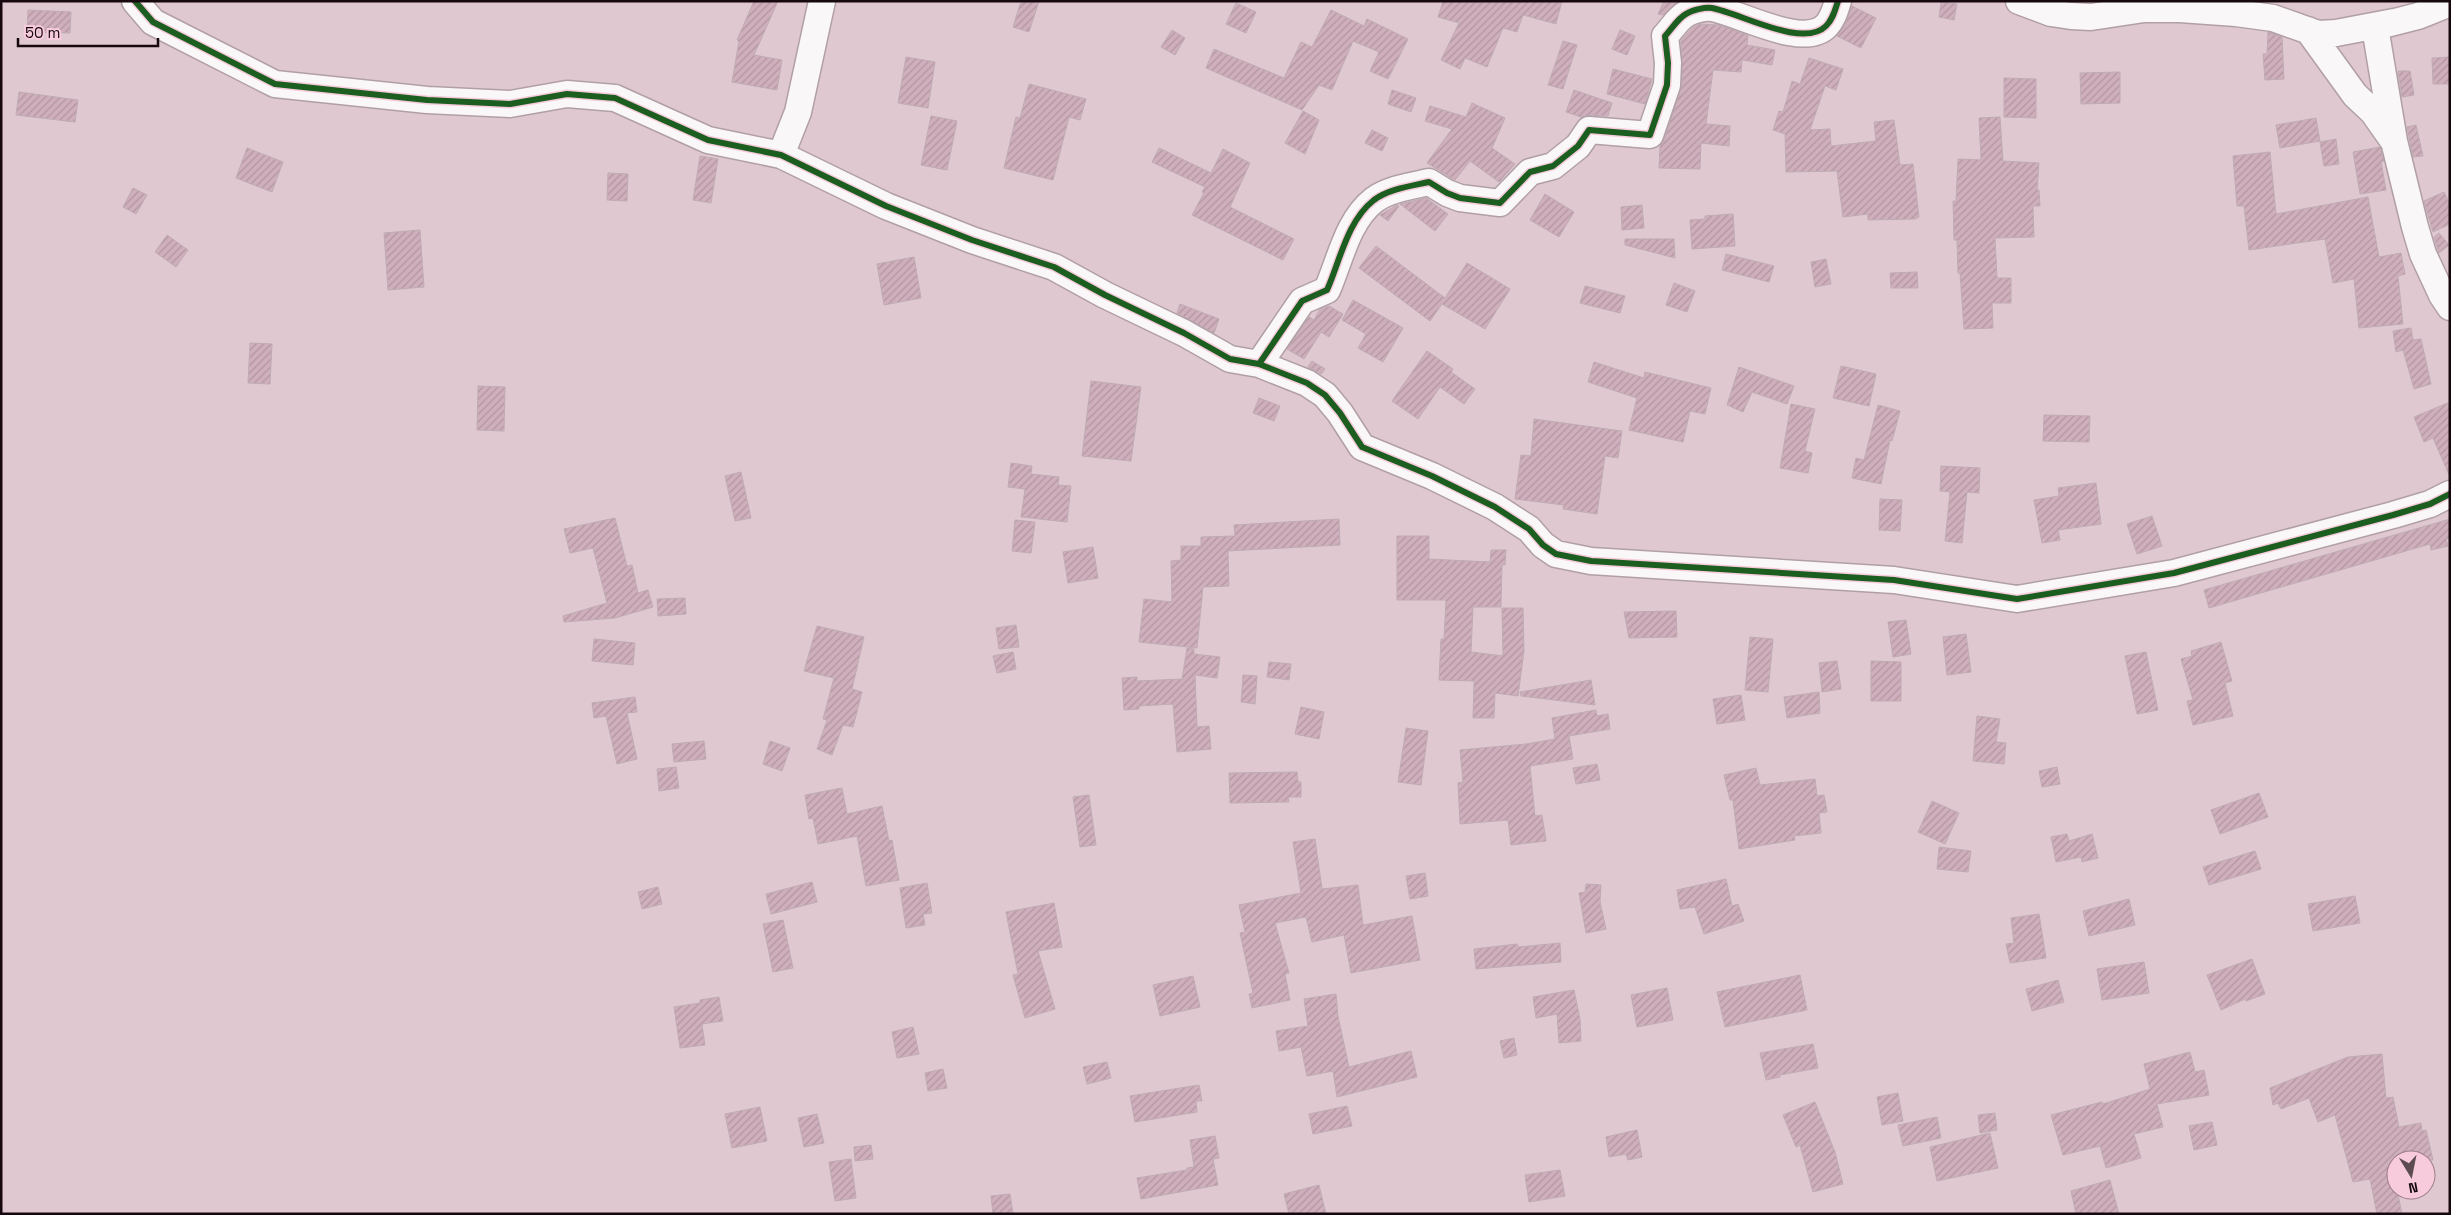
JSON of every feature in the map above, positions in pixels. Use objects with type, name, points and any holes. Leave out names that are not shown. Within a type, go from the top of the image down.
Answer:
[{"type":"street","points":[[135,1],[153,22],[275,84],[427,100],[510,104],[566,94],[615,98],[708,140],[780,155],[886,206],[972,240],[1054,267],[1105,295],[1184,333],[1230,359],[1259,364],[1306,383],[1325,395],[1340,413],[1362,447],[1432,476],[1495,507],[1529,529],[1543,545],[1556,554],[1591,561],[1894,580],[2017,599],[2174,573],[2393,515],[2430,504],[2450,494]]},
{"type":"street","points":[[780,155],[798,112],[822,1]]},
{"type":"street","points":[[1259,364],[1302,301],[1327,290],[1352,228],[1374,200],[1391,191],[1429,182],[1447,194],[1460,198],[1500,203],[1530,172],[1553,166],[1578,146],[1589,130],[1650,135],[1667,85],[1668,63],[1665,36],[1684,14],[1711,8],[1788,32],[1808,33],[1818,32],[1826,26],[1832,18],[1838,1]]},
{"type":"street","points":[[2019,1],[2071,16],[2091,17],[2143,5],[2236,13],[2273,18],[2318,34],[2336,33],[2394,22]]},
{"type":"street","points":[[2450,3],[2418,16],[2375,27],[2394,141],[2423,254],[2442,295],[2450,307]]},
{"type":"street","points":[[2308,30],[2350,88],[2373,112],[2394,141]]},
{"type":"building","points":[[754,1],[778,1],[754,55],[782,60],[777,90],[732,82],[739,41],[737,40]]},
{"type":"building","points":[[1021,1],[1039,1],[1029,32],[1013,27]]},
{"type":"building","points":[[1443,1],[1562,1],[1556,24],[1523,15],[1517,32],[1503,28],[1487,67],[1465,58],[1460,69],[1441,60],[1459,23],[1438,17]]},
{"type":"building","points":[[1664,1],[1678,1],[1663,15],[1658,14]]},
{"type":"building","points":[[1941,2],[1957,4],[1954,20],[1939,17]]},
{"type":"building","points":[[1236,3],[1256,12],[1246,33],[1226,24]]},
{"type":"building","points":[[1852,6],[1876,18],[1861,48],[1837,36],[1845,25]]},
{"type":"building","points":[[28,10],[71,12],[70,33],[27,32]]},
{"type":"building","points":[[1331,10],[1364,26],[1367,19],[1408,39],[1388,79],[1370,71],[1379,52],[1353,41],[1332,90],[1319,85],[1302,110],[1206,68],[1214,49],[1284,78],[1301,42],[1312,47]]},
{"type":"building","points":[[1700,24],[1718,25],[1748,35],[1747,45],[1775,50],[1772,65],[1742,60],[1741,72],[1713,70],[1706,124],[1730,126],[1729,146],[1701,143],[1700,169],[1659,168],[1660,146],[1664,140],[1682,86],[1681,41],[1692,28]]},
{"type":"building","points":[[1172,30],[1185,38],[1175,55],[1161,47]]},
{"type":"building","points":[[1620,30],[1635,36],[1627,55],[1612,49]]},
{"type":"building","points":[[2268,32],[2282,37],[2284,79],[2265,80],[2263,54],[2267,54]]},
{"type":"building","points":[[1563,41],[1577,45],[1563,89],[1548,85]]},
{"type":"building","points":[[906,57],[935,62],[928,108],[898,103]]},
{"type":"building","points":[[2450,57],[2450,84],[2433,84],[2432,58]]},
{"type":"building","points":[[1809,58],[1843,69],[1836,90],[1825,86],[1810,130],[1830,129],[1831,146],[1876,141],[1874,122],[1894,120],[1900,165],[1913,164],[1919,217],[1915,219],[1868,220],[1868,214],[1843,217],[1837,171],[1786,172],[1785,134],[1773,130],[1779,111],[1783,112],[1792,81],[1800,84]]},
{"type":"building","points":[[1613,69],[1652,79],[1645,104],[1607,94]]},
{"type":"building","points":[[2398,71],[2410,71],[2414,95],[2402,97]]},
{"type":"building","points":[[2120,72],[2120,103],[2081,104],[2080,73]]},
{"type":"building","points":[[2004,78],[2036,79],[2036,118],[2004,117]]},
{"type":"building","points":[[1029,84],[1086,99],[1080,120],[1069,117],[1053,180],[1004,168],[1016,117],[1020,118]]},
{"type":"building","points":[[1392,90],[1416,98],[1411,112],[1388,104]]},
{"type":"building","points":[[1574,90],[1612,103],[1608,116],[1590,115],[1581,117],[1566,112]]},
{"type":"building","points":[[19,92],[78,100],[75,122],[16,115]]},
{"type":"building","points":[[1472,103],[1505,118],[1492,148],[1515,164],[1499,182],[1470,161],[1455,180],[1427,163],[1452,129],[1425,121],[1430,106],[1466,117]]},
{"type":"building","points":[[1303,111],[1319,120],[1305,154],[1285,143]]},
{"type":"building","points":[[931,116],[957,121],[947,170],[921,165]]},
{"type":"building","points":[[2000,117],[2003,161],[2039,163],[2037,190],[2039,190],[2040,206],[2033,206],[2034,237],[1995,238],[1997,278],[2011,278],[2011,303],[1992,303],[1993,328],[1964,329],[1960,273],[1958,273],[1957,240],[1954,240],[1953,201],[1956,201],[1958,159],[1981,160],[1979,118]]},
{"type":"building","points":[[2316,118],[2320,141],[2280,148],[2276,125]]},
{"type":"building","points":[[2416,125],[2423,156],[2413,157],[2407,127]]},
{"type":"building","points":[[1372,130],[1388,138],[1382,151],[1365,143]]},
{"type":"building","points":[[2336,139],[2339,164],[2324,166],[2320,142]]},
{"type":"building","points":[[2380,147],[2384,161],[2381,162],[2386,190],[2360,194],[2353,152]]},
{"type":"building","points":[[247,148],[283,162],[272,192],[236,178]]},
{"type":"building","points":[[1159,148],[1211,173],[1223,149],[1250,163],[1230,207],[1294,239],[1283,260],[1192,215],[1204,193],[1202,192],[1205,187],[1152,162]]},
{"type":"building","points":[[2270,152],[2276,214],[2368,197],[2379,257],[2401,253],[2405,274],[2398,276],[2403,324],[2359,328],[2354,279],[2333,283],[2325,239],[2249,250],[2244,206],[2237,206],[2233,156]]},
{"type":"building","points":[[700,156],[718,159],[711,203],[693,200]]},
{"type":"building","points":[[608,173],[628,174],[627,201],[607,200]]},
{"type":"building","points":[[133,188],[147,195],[136,214],[123,207]]},
{"type":"building","points":[[2444,192],[2450,205],[2450,224],[2433,232],[2424,201]]},
{"type":"building","points":[[1545,194],[1574,212],[1559,237],[1530,220]]},
{"type":"building","points":[[1426,198],[1448,214],[1435,231],[1400,204]]},
{"type":"building","points":[[1397,205],[1399,206],[1388,221],[1380,215]]},
{"type":"building","points":[[1642,205],[1644,228],[1622,230],[1621,207]]},
{"type":"building","points":[[1733,214],[1735,246],[1692,249],[1690,220],[1705,219],[1705,216]]},
{"type":"building","points":[[420,230],[424,287],[388,290],[384,233]]},
{"type":"building","points":[[2439,233],[2449,245],[2439,253],[2434,237]]},
{"type":"building","points":[[167,235],[188,250],[176,267],[155,252]]},
{"type":"building","points":[[1625,239],[1674,239],[1675,258],[1625,245]]},
{"type":"building","points":[[1376,246],[1445,298],[1467,263],[1510,289],[1485,329],[1442,304],[1430,321],[1359,268]]},
{"type":"building","points":[[1726,254],[1774,266],[1769,282],[1722,270]]},
{"type":"building","points":[[914,257],[921,298],[884,305],[877,264]]},
{"type":"building","points":[[1826,259],[1831,284],[1815,287],[1811,262]]},
{"type":"building","points":[[1917,272],[1918,288],[1891,288],[1890,273]]},
{"type":"building","points":[[1674,283],[1695,291],[1687,312],[1666,305]]},
{"type":"building","points":[[1585,286],[1625,296],[1620,313],[1580,303]]},
{"type":"building","points":[[1353,300],[1403,328],[1383,362],[1358,348],[1366,334],[1342,320]]},
{"type":"building","points":[[1180,304],[1219,319],[1214,333],[1177,313]]},
{"type":"building","points":[[1329,306],[1343,314],[1329,337],[1321,332],[1304,359],[1287,349],[1309,317],[1314,320],[1320,309]]},
{"type":"building","points":[[2411,328],[2413,340],[2421,339],[2431,384],[2414,389],[2403,350],[2396,352],[2393,331]]},
{"type":"building","points":[[250,343],[272,344],[270,384],[248,383]]},
{"type":"building","points":[[1427,351],[1453,369],[1451,372],[1475,389],[1464,404],[1440,387],[1418,419],[1392,401]]},
{"type":"building","points":[[1312,361],[1325,369],[1321,374],[1308,367]]},
{"type":"building","points":[[1594,362],[1644,378],[1645,372],[1711,388],[1705,414],[1690,411],[1683,442],[1629,430],[1637,398],[1588,382]]},
{"type":"building","points":[[1841,366],[1876,374],[1869,406],[1833,398]]},
{"type":"building","points":[[1739,367],[1794,386],[1787,404],[1752,392],[1743,412],[1727,405]]},
{"type":"building","points":[[1091,381],[1141,387],[1131,461],[1082,456]]},
{"type":"building","points":[[478,386],[505,387],[504,431],[477,430]]},
{"type":"building","points":[[1259,398],[1280,406],[1274,421],[1253,413]]},
{"type":"building","points":[[2450,402],[2450,477],[2433,438],[2424,442],[2414,417]]},
{"type":"building","points":[[1791,404],[1815,409],[1805,451],[1812,453],[1808,473],[1780,468]]},
{"type":"building","points":[[1878,405],[1900,411],[1892,441],[1890,440],[1881,484],[1852,478],[1856,458],[1864,460]]},
{"type":"building","points":[[2044,415],[2090,416],[2089,442],[2043,441]]},
{"type":"building","points":[[1534,419],[1622,431],[1618,458],[1605,456],[1597,514],[1563,509],[1564,505],[1515,499],[1521,455],[1531,456]]},
{"type":"building","points":[[1011,463],[1032,466],[1031,474],[1059,477],[1058,485],[1071,486],[1067,522],[1021,517],[1025,489],[1008,487]]},
{"type":"building","points":[[1941,466],[1980,468],[1979,493],[1967,492],[1962,543],[1945,541],[1950,492],[1940,491]]},
{"type":"building","points":[[741,472],[751,518],[735,521],[725,476]]},
{"type":"building","points":[[2096,483],[2101,524],[2058,530],[2060,540],[2042,543],[2034,500],[2059,496],[2058,488]]},
{"type":"building","points":[[1880,499],[1902,500],[1900,531],[1879,530]]},
{"type":"building","points":[[2152,516],[2162,546],[2137,554],[2127,524]]},
{"type":"building","points":[[615,518],[627,566],[632,565],[638,593],[648,590],[653,607],[615,618],[564,622],[563,616],[607,603],[593,548],[570,553],[564,529]]},
{"type":"building","points":[[1339,519],[1340,545],[1228,551],[1229,586],[1203,587],[1197,648],[1139,642],[1144,599],[1172,602],[1171,561],[1181,560],[1181,546],[1201,546],[1201,537],[1235,536],[1234,525]]},
{"type":"building","points":[[2450,519],[2450,538],[2446,539],[2448,546],[2431,550],[2430,544],[2209,608],[2204,590]]},
{"type":"building","points":[[1015,520],[1035,522],[1031,553],[1012,551]]},
{"type":"building","points":[[1397,536],[1429,536],[1429,559],[1490,562],[1491,550],[1506,550],[1505,565],[1502,565],[1501,607],[1473,607],[1471,652],[1503,656],[1502,608],[1523,608],[1524,651],[1518,696],[1495,693],[1494,718],[1473,718],[1474,681],[1439,680],[1441,639],[1444,639],[1446,600],[1397,600]]},
{"type":"building","points":[[1093,547],[1098,578],[1068,583],[1063,552]]},
{"type":"building","points":[[685,598],[686,614],[658,616],[657,599]]},
{"type":"building","points":[[1676,611],[1677,637],[1629,638],[1624,612]]},
{"type":"building","points":[[1906,620],[1911,654],[1893,657],[1888,622]]},
{"type":"building","points":[[1016,625],[1019,647],[999,649],[996,628]]},
{"type":"building","points":[[817,626],[864,637],[852,689],[862,692],[853,727],[843,725],[832,755],[817,749],[827,720],[823,719],[834,678],[804,671]]},
{"type":"building","points":[[1966,634],[1971,672],[1947,675],[1943,637]]},
{"type":"building","points":[[1750,637],[1773,639],[1768,692],[1745,690]]},
{"type":"building","points":[[594,639],[635,643],[633,665],[592,661]]},
{"type":"building","points":[[2221,642],[2232,681],[2225,683],[2233,716],[2193,725],[2187,701],[2193,700],[2181,659],[2192,656],[2191,651]]},
{"type":"building","points":[[1187,648],[1194,649],[1194,654],[1220,657],[1217,678],[1195,675],[1197,727],[1209,726],[1211,749],[1177,752],[1173,704],[1139,706],[1139,709],[1124,710],[1122,678],[1137,677],[1137,681],[1182,679]]},
{"type":"building","points":[[1013,652],[1016,669],[997,673],[993,656]]},
{"type":"building","points":[[2146,652],[2158,710],[2137,714],[2125,656]]},
{"type":"building","points":[[1837,661],[1841,689],[1822,692],[1819,663]]},
{"type":"building","points":[[1871,661],[1901,662],[1901,701],[1871,701]]},
{"type":"building","points":[[1269,662],[1291,664],[1289,680],[1267,677]]},
{"type":"building","points":[[1243,675],[1257,676],[1255,704],[1241,702]]},
{"type":"building","points":[[1591,680],[1595,705],[1521,696],[1520,692]]},
{"type":"building","points":[[1819,692],[1820,713],[1787,718],[1784,697]]},
{"type":"building","points":[[1741,695],[1745,720],[1717,724],[1713,699]]},
{"type":"building","points":[[635,697],[637,712],[627,713],[637,759],[617,764],[606,716],[594,718],[592,703]]},
{"type":"building","points":[[1301,707],[1324,712],[1319,739],[1295,734]]},
{"type":"building","points":[[1596,710],[1597,716],[1608,714],[1610,729],[1569,736],[1573,759],[1530,766],[1535,816],[1542,815],[1546,841],[1511,845],[1508,820],[1460,824],[1458,783],[1463,782],[1460,750],[1526,744],[1555,739],[1552,718]]},
{"type":"building","points":[[1977,716],[2000,719],[1996,742],[2006,743],[2004,764],[1973,761]]},
{"type":"building","points":[[1406,728],[1428,731],[1421,785],[1398,782]]},
{"type":"building","points":[[704,741],[706,759],[674,762],[672,744]]},
{"type":"building","points":[[770,741],[790,748],[782,771],[763,764]]},
{"type":"building","points":[[1597,764],[1600,780],[1576,784],[1573,768]]},
{"type":"building","points":[[676,767],[679,788],[659,791],[657,769]]},
{"type":"building","points":[[2057,767],[2060,784],[2042,787],[2039,771]]},
{"type":"building","points":[[1756,768],[1760,785],[1815,779],[1817,796],[1824,795],[1827,812],[1819,813],[1821,833],[1794,836],[1795,840],[1739,849],[1733,800],[1730,800],[1724,775]]},
{"type":"building","points":[[1297,772],[1298,782],[1301,782],[1301,797],[1288,797],[1289,802],[1230,803],[1229,773]]},
{"type":"building","points":[[842,788],[847,814],[882,806],[889,841],[892,840],[899,880],[866,886],[857,836],[818,844],[813,818],[809,819],[805,795]]},
{"type":"building","points":[[2259,793],[2268,817],[2220,834],[2211,810]]},
{"type":"building","points":[[1089,795],[1096,845],[1080,847],[1073,797]]},
{"type":"building","points":[[1932,801],[1959,813],[1945,844],[1918,832]]},
{"type":"building","points":[[2067,834],[2069,841],[2092,834],[2098,858],[2082,862],[2081,857],[2056,862],[2051,837]]},
{"type":"building","points":[[1315,839],[1322,889],[1358,885],[1363,925],[1412,916],[1420,960],[1351,973],[1344,935],[1312,942],[1306,917],[1275,923],[1289,973],[1285,974],[1290,1000],[1252,1008],[1249,994],[1253,993],[1240,933],[1245,932],[1239,905],[1301,893],[1293,842]]},
{"type":"building","points":[[1939,847],[1971,851],[1968,872],[1937,869]]},
{"type":"building","points":[[2255,851],[2261,869],[2209,885],[2203,867]]},
{"type":"building","points":[[1425,873],[1428,896],[1410,899],[1406,876]]},
{"type":"building","points":[[1726,879],[1732,906],[1738,904],[1744,921],[1704,934],[1695,907],[1680,909],[1677,890]]},
{"type":"building","points":[[812,882],[817,902],[771,914],[766,894]]},
{"type":"building","points":[[927,883],[932,913],[923,914],[925,925],[906,928],[900,888]]},
{"type":"building","points":[[1586,884],[1601,885],[1600,902],[1606,929],[1586,933],[1579,893],[1585,892]]},
{"type":"building","points":[[658,887],[662,904],[642,909],[638,892]]},
{"type":"building","points":[[2355,896],[2360,923],[2313,931],[2308,904]]},
{"type":"building","points":[[2129,899],[2135,925],[2089,936],[2083,911]]},
{"type":"building","points":[[1054,903],[1062,947],[1038,951],[1055,1009],[1025,1018],[1013,975],[1018,974],[1006,912]]},
{"type":"building","points":[[2039,914],[2046,958],[2010,963],[2006,944],[2014,943],[2011,918]]},
{"type":"building","points":[[783,920],[793,968],[773,972],[763,924]]},
{"type":"building","points":[[1560,943],[1561,962],[1476,969],[1474,949],[1517,944],[1518,947]]},
{"type":"building","points":[[2252,959],[2265,994],[2246,1001],[2245,999],[2221,1010],[2207,975]]},
{"type":"building","points":[[2144,962],[2149,993],[2102,1000],[2097,969]]},
{"type":"building","points":[[1800,975],[1807,1010],[1725,1027],[1717,992]]},
{"type":"building","points":[[1193,976],[1200,1007],[1160,1016],[1153,985]]},
{"type":"building","points":[[2058,980],[2064,1002],[2032,1011],[2026,989]]},
{"type":"building","points":[[1667,988],[1673,1020],[1637,1027],[1631,995]]},
{"type":"building","points":[[1574,990],[1580,1019],[1581,1041],[1559,1043],[1557,1014],[1536,1018],[1533,997]]},
{"type":"building","points":[[1336,994],[1338,1016],[1349,1067],[1411,1051],[1417,1077],[1337,1097],[1333,1071],[1307,1076],[1301,1047],[1279,1051],[1276,1031],[1308,1026],[1304,999]]},
{"type":"building","points":[[719,997],[723,1021],[702,1024],[705,1045],[680,1048],[674,1007],[700,1003],[700,1000]]},
{"type":"building","points":[[913,1027],[919,1054],[897,1058],[892,1032]]},
{"type":"building","points":[[1514,1038],[1517,1055],[1504,1058],[1500,1041]]},
{"type":"building","points":[[1813,1044],[1818,1068],[1780,1075],[1780,1077],[1766,1080],[1760,1053]]},
{"type":"building","points":[[2190,1052],[2195,1072],[2204,1070],[2209,1095],[2157,1104],[2163,1127],[2134,1134],[2141,1158],[2106,1168],[2100,1146],[2063,1155],[2051,1115],[2102,1102],[2103,1104],[2150,1089],[2144,1064]]},
{"type":"building","points":[[2382,1054],[2386,1098],[2393,1097],[2399,1127],[2421,1123],[2422,1131],[2426,1130],[2431,1150],[2386,1150],[2386,1200],[2399,1200],[2402,1214],[2377,1214],[2370,1179],[2353,1182],[2335,1115],[2318,1122],[2309,1098],[2281,1109],[2278,1103],[2273,1105],[2270,1088],[2348,1057]]},
{"type":"building","points":[[1107,1062],[1111,1078],[1087,1084],[1083,1067]]},
{"type":"building","points":[[943,1069],[947,1088],[928,1091],[925,1073]]},
{"type":"building","points":[[1199,1085],[1202,1101],[1196,1101],[1197,1112],[1135,1122],[1130,1096]]},
{"type":"building","points":[[1898,1093],[1903,1121],[1882,1125],[1877,1097]]},
{"type":"building","points":[[1815,1102],[1835,1152],[1843,1184],[1813,1192],[1800,1145],[1796,1147],[1783,1115]]},
{"type":"building","points":[[1347,1106],[1352,1126],[1313,1134],[1309,1114]]},
{"type":"building","points":[[760,1107],[767,1141],[732,1148],[725,1114]]},
{"type":"building","points":[[1995,1113],[1997,1130],[1980,1133],[1978,1115]]},
{"type":"building","points":[[817,1114],[824,1143],[804,1147],[798,1118]]},
{"type":"building","points":[[1937,1117],[1941,1138],[1903,1146],[1898,1125]]},
{"type":"building","points":[[2212,1122],[2217,1145],[2194,1150],[2189,1126]]},
{"type":"building","points":[[1637,1130],[1642,1157],[1628,1160],[1626,1154],[1609,1157],[1606,1137]]},
{"type":"building","points":[[1990,1133],[1998,1168],[1937,1181],[1930,1147]]},
{"type":"building","points":[[1215,1136],[1219,1158],[1213,1159],[1218,1185],[1141,1199],[1137,1178],[1187,1170],[1187,1168],[1194,1167],[1190,1140]]},
{"type":"building","points":[[871,1145],[873,1159],[855,1161],[854,1147]]},
{"type":"building","points":[[851,1159],[856,1198],[835,1201],[829,1162]]},
{"type":"building","points":[[1560,1170],[1565,1196],[1529,1202],[1525,1175]]},
{"type":"building","points":[[2110,1180],[2119,1214],[2076,1214],[2071,1191]]},
{"type":"building","points":[[1319,1185],[1326,1214],[1289,1214],[1284,1194]]},
{"type":"building","points":[[1010,1194],[1013,1214],[993,1214],[991,1196]]},
{"type":"cycle path","points":[[135,1],[153,22],[275,84],[427,100],[510,104],[567,94],[615,98],[708,140],[781,155],[886,206],[972,240],[1054,267],[1105,295],[1184,333],[1230,359],[1259,364],[1307,383],[1325,395],[1340,413],[1362,447],[1432,476],[1495,507],[1529,529],[1543,545],[1556,554],[1591,561],[1894,580],[2017,599],[2174,573],[2393,515],[2430,504],[2450,494]]},
{"type":"cycle path","points":[[1259,364],[1302,301],[1327,290],[1345,242],[1357,219],[1380,196],[1400,188],[1429,182],[1447,193],[1460,198],[1500,203],[1530,172],[1553,166],[1578,146],[1589,130],[1650,135],[1667,85],[1668,63],[1665,36],[1677,21],[1686,14],[1699,9],[1712,8],[1771,28],[1802,34],[1816,32],[1826,26],[1832,17],[1838,1]]}]
